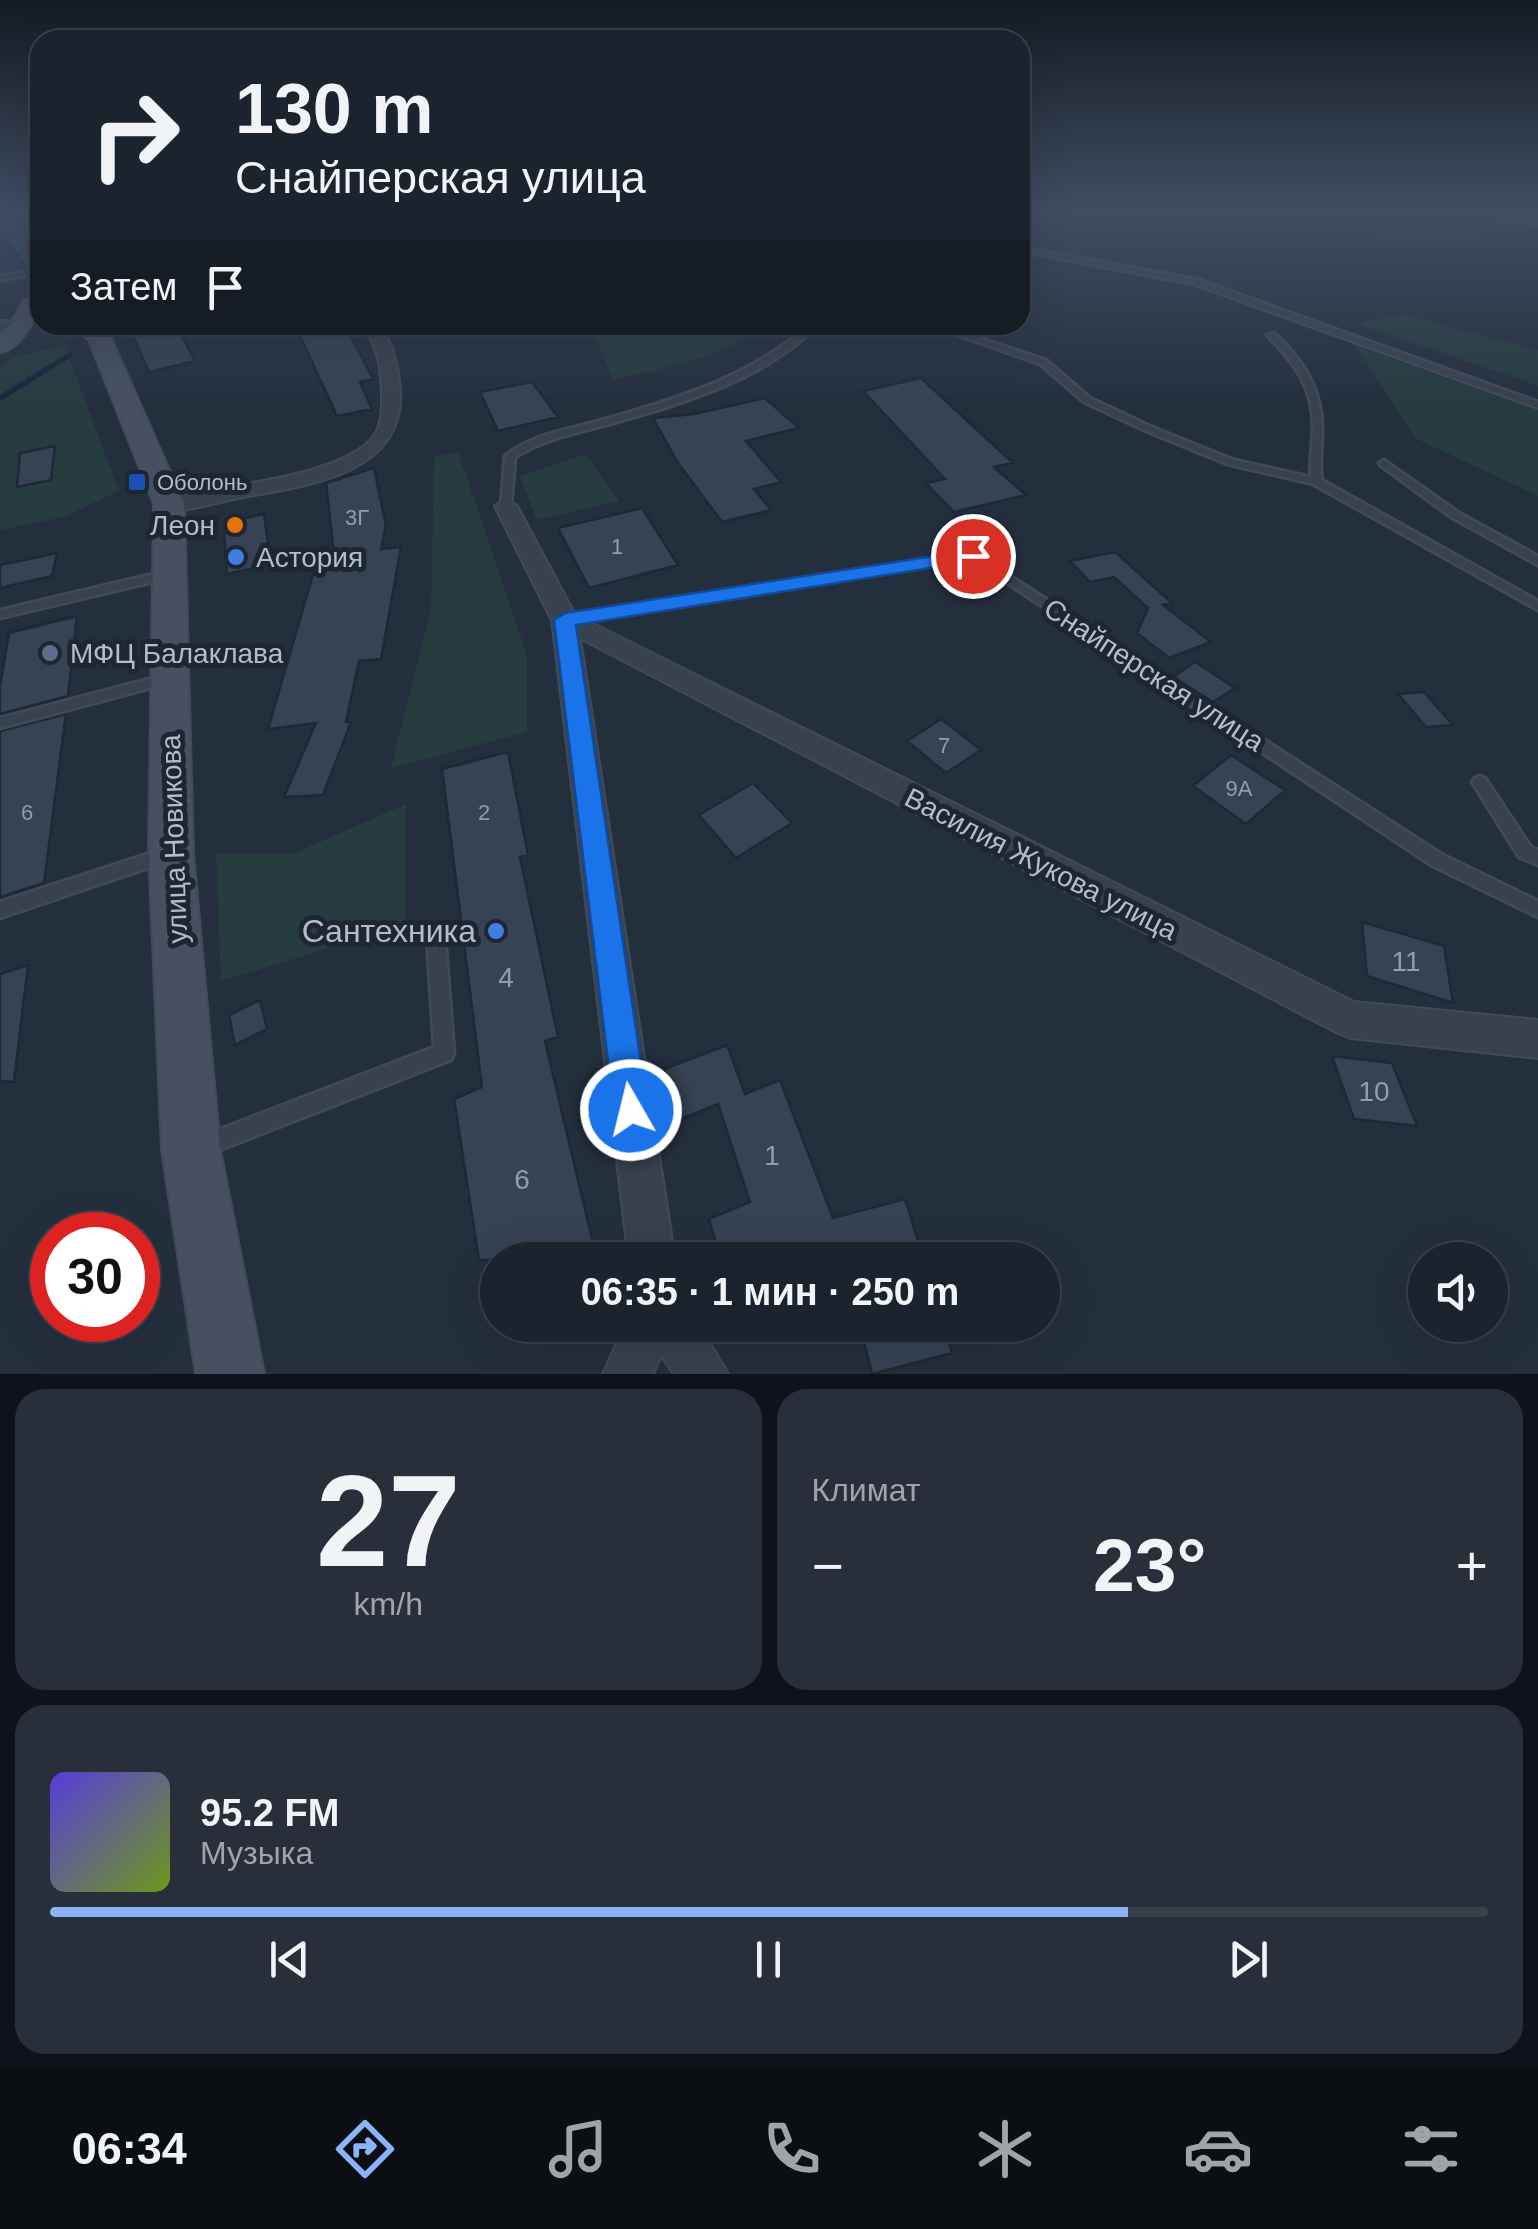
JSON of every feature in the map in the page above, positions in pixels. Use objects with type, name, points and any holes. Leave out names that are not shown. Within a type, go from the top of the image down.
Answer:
[{"type":"main road","points":[[0,288],[30,304]]},
{"type":"main road","points":[[8,334],[30,312]]},
{"type":"main road","name":"улица Новикова","points":[[97,335],[169,504],[171,853],[190,1150],[230,1374]]},
{"type":"street","points":[[169,504],[328,470],[374,448],[392,420],[390,365],[379,335]]},
{"type":"street","points":[[506,506],[565,620],[650,1242]]},
{"type":"street","name":"Василия Жукова улица","points":[[565,620],[1351,1020],[1538,1039]]},
{"type":"street","points":[[628,1374],[642,1342]]},
{"type":"street","points":[[681,1342],[703,1374]]},
{"type":"lane","points":[[1166,276],[1196,282],[1538,406]]},
{"type":"lane","points":[[506,506],[510,456],[535,441],[711,389],[799,342],[805,335]]},
{"type":"lane","points":[[963,335],[1044,362],[1088,400],[1148,430],[1231,462],[1316,482],[1538,606]]},
{"type":"lane","points":[[1271,335],[1294,354],[1314,394],[1317,440],[1312,462],[1316,482]]},
{"type":"lane","points":[[1384,463],[1455,515],[1538,561]]},
{"type":"lane","name":"Снайперская улица","points":[[565,620],[973,556],[1437,860],[1538,909]]},
{"type":"lane","points":[[0,614],[170,574]]},
{"type":"lane","points":[[0,723],[169,679]]},
{"type":"lane","points":[[1480,782],[1525,852],[1538,858]]},
{"type":"lane","points":[[0,910],[171,853]]},
{"type":"lane","points":[[190,1150],[444,1054],[436,937]]},
{"type":"green space","points":[[1401,314],[1538,350],[1538,386],[1358,324]]},
{"type":"green space","points":[[594,335],[751,335],[675,366],[613,379]]},
{"type":"green space","points":[[65,346],[119,491],[64,517],[0,530],[0,368],[14,357]]},
{"type":"green space","points":[[1356,346],[1538,411],[1538,496],[1415,438]]},
{"type":"green space","points":[[458,452],[527,655],[527,732],[391,768],[431,609],[434,457]]},
{"type":"green space","points":[[586,454],[619,501],[537,520],[520,476]]},
{"type":"green space","points":[[406,804],[406,925],[221,981],[216,853],[295,853]]},
{"type":"building","points":[[132,335],[181,335],[195,361],[149,372]]},
{"type":"building","points":[[300,335],[350,335],[373,379],[360,382],[372,409],[337,416]]},
{"type":"building","points":[[921,378],[1013,463],[994,467],[1026,495],[954,512],[926,483],[945,479],[863,391]]},
{"type":"building","points":[[532,382],[558,417],[498,431],[480,392]]},
{"type":"building","points":[[765,398],[799,428],[746,441],[781,482],[754,489],[771,510],[722,522],[678,463],[653,418],[694,414]]},
{"type":"building","points":[[55,446],[51,480],[17,487],[20,453]]},
{"type":"building","points":[[374,468],[386,526],[381,549],[401,547],[381,659],[359,661],[346,722],[351,722],[323,795],[284,797],[316,723],[268,729],[321,547],[333,546],[326,483]]},
{"type":"building","points":[[642,508],[678,565],[589,588],[558,528]]},
{"type":"building","points":[[264,514],[271,564],[227,574],[224,534],[231,532],[231,521]]},
{"type":"building","points":[[1115,552],[1172,603],[1163,605],[1211,642],[1169,658],[1137,633],[1148,608],[1114,577],[1090,582],[1070,561]]},
{"type":"building","points":[[57,553],[52,576],[0,588],[0,565]]},
{"type":"building","points":[[77,616],[68,696],[0,714],[0,686],[9,633]]},
{"type":"building","points":[[1195,662],[1235,688],[1213,702],[1173,677]]},
{"type":"building","points":[[1424,692],[1453,725],[1426,727],[1398,694]]},
{"type":"building","points":[[66,714],[44,883],[0,897],[0,731]]},
{"type":"building","points":[[941,719],[981,750],[946,773],[907,741]]},
{"type":"building","points":[[508,752],[528,855],[520,857],[558,1037],[545,1041],[593,1242],[480,1242],[479,1260],[454,1099],[482,1087],[442,769]]},
{"type":"building","points":[[1231,755],[1285,790],[1246,824],[1193,786]]},
{"type":"building","points":[[753,783],[792,823],[736,858],[699,815]]},
{"type":"building","points":[[1362,922],[1444,946],[1453,1003],[1367,976]]},
{"type":"building","points":[[28,965],[14,1082],[0,1081],[0,974]]},
{"type":"building","points":[[260,1000],[267,1029],[235,1045],[229,1015]]},
{"type":"building","points":[[727,1045],[745,1094],[780,1080],[833,1218],[905,1199],[918,1242],[716,1242],[709,1219],[750,1202],[718,1104],[679,1120],[664,1069]]},
{"type":"building","points":[[1332,1056],[1392,1063],[1417,1126],[1354,1119]]},
{"type":"building","points":[[864,1342],[949,1342],[952,1353],[872,1374]]},
{"type":"waterway","points":[[0,398],[70,355]]},
{"type":"place","name":"Оболонь","points":[[137,482]]},
{"type":"place","name":"Леон","points":[[235,525]]},
{"type":"place","name":"Астория","points":[[236,557]]},
{"type":"place","name":"МФЦ Балаклава","points":[[50,653]]},
{"type":"place","name":"Сантехника","points":[[496,931]]},
{"type":"route","points":[[631,1110],[565,620],[973,556]]}]
